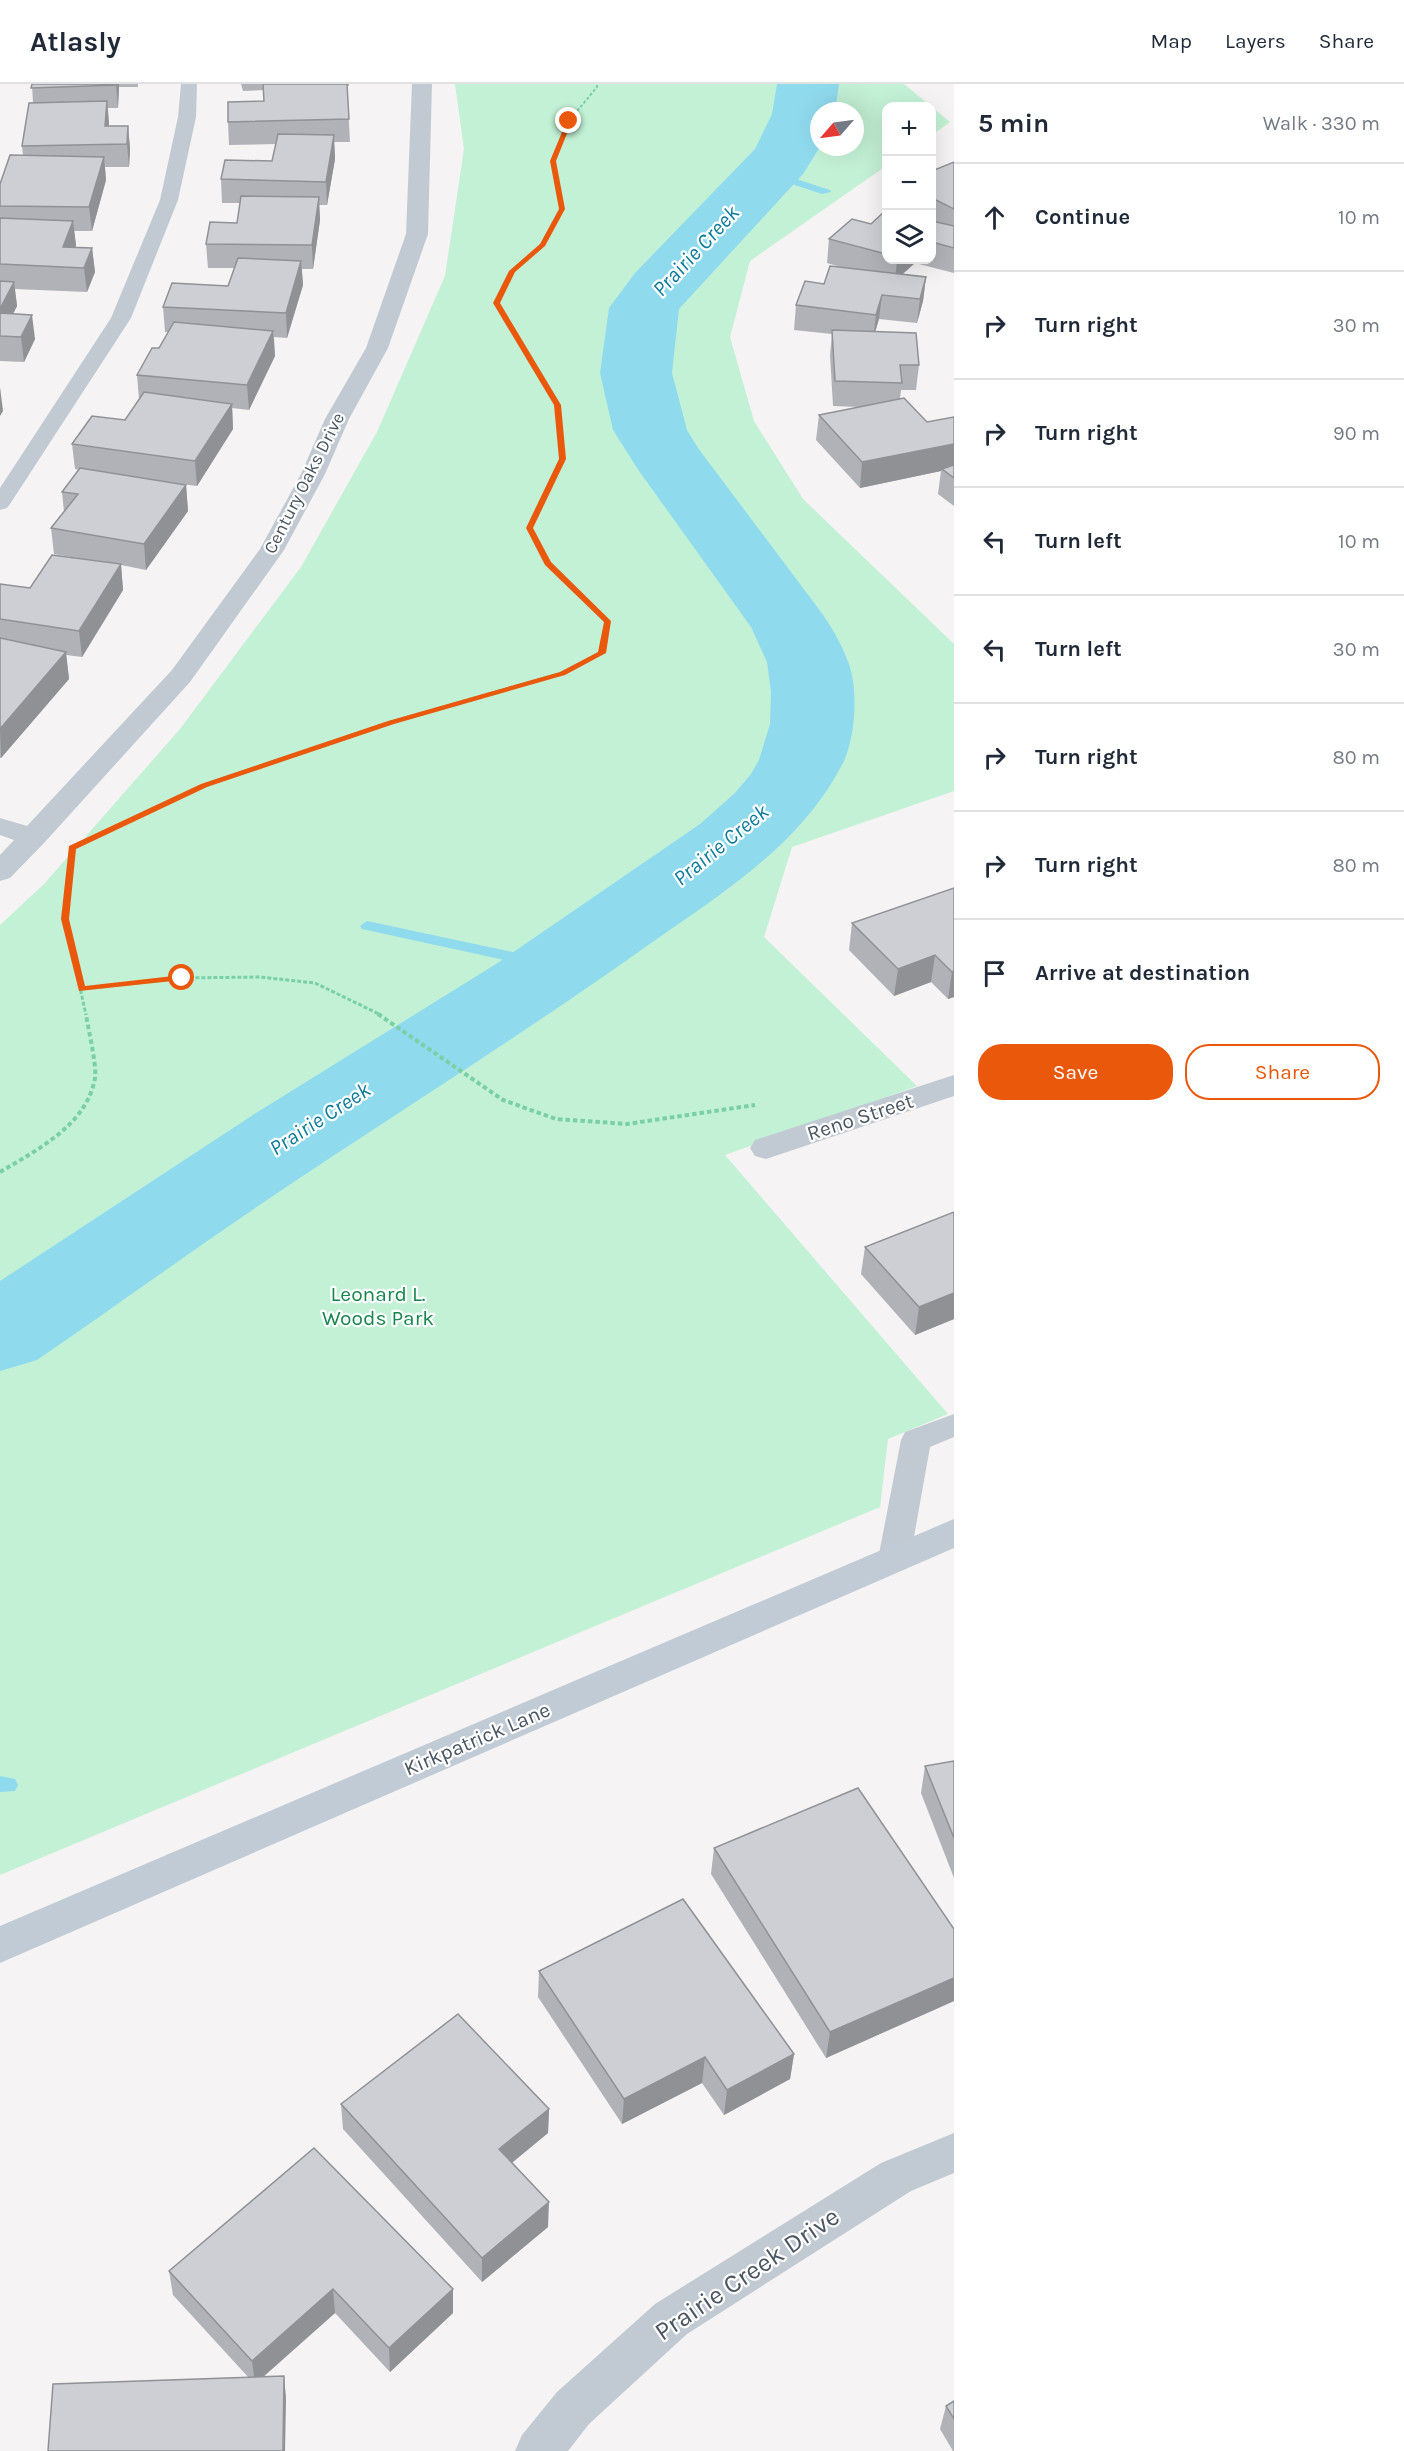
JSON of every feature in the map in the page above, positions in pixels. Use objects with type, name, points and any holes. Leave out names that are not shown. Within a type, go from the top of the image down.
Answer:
[{"type":"street","name":"Century Oaks Drive","points":[[0,872],[181,676],[272,550],[313,474],[337,419],[377,348],[417,234],[422,84]]},
{"type":"street","points":[[0,826],[34,837]]},
{"type":"street","name":"Reno Street","points":[[766,1148],[954,1085]]},
{"type":"street","name":"Kirkpatrick Lane","points":[[0,1945],[954,1533]]},
{"type":"street","name":"Prairie Creek Drive","points":[[538,2451],[573,2408],[671,2319],[896,2177],[954,2152]]},
{"type":"lane","points":[[0,504],[121,318],[168,200],[187,117],[189,84]]},
{"type":"lane","points":[[894,1559],[916,1440],[954,1425]]},
{"type":"path","points":[[82,843],[204,785],[391,722],[562,673],[602,653],[608,621],[548,563],[529,528],[562,459],[558,405],[497,303],[513,271],[543,245],[562,209],[553,161],[569,121],[597,87],[597,84]]},
{"type":"path","points":[[0,1172],[44,1146],[81,1113],[95,1077],[82,989],[65,919],[71,860]]},
{"type":"path","points":[[82,989],[182,978],[260,977],[315,983],[377,1013],[503,1100],[556,1119],[627,1124],[764,1103]]},
{"type":"green space","name":"Leonard L. Woods Park","points":[[455,84],[904,84],[926,102],[882,102],[882,169],[750,261],[730,337],[754,421],[803,499],[954,644],[954,791],[792,847],[764,937],[917,1086],[725,1155],[948,1414],[888,1439],[880,1507],[0,1875],[0,925],[44,884],[180,729],[301,567],[377,432],[445,276],[464,149]]},
{"type":"green space","points":[[936,110],[950,122],[936,132]]},
{"type":"building","points":[[32,84],[116,84],[116,85],[31,88]]},
{"type":"building","points":[[263,84],[347,84],[349,119],[228,122],[228,102],[264,101]]},
{"type":"building","points":[[107,101],[105,126],[128,126],[127,144],[22,146],[29,103]]},
{"type":"building","points":[[278,134],[334,135],[326,182],[221,179],[225,160],[272,161]]},
{"type":"building","points":[[10,155],[104,157],[89,207],[0,206],[0,184]]},
{"type":"building","points":[[954,162],[954,209],[936,200],[936,169]]},
{"type":"building","points":[[241,196],[319,197],[312,245],[206,244],[210,222],[237,223]]},
{"type":"building","points":[[882,214],[882,253],[829,239],[852,219],[871,224]]},
{"type":"building","points":[[0,218],[73,221],[63,247],[92,248],[84,268],[0,264]]},
{"type":"building","points":[[936,222],[954,226],[954,248],[936,243]]},
{"type":"building","points":[[238,258],[301,261],[286,313],[163,307],[172,283],[228,286]]},
{"type":"building","points":[[830,266],[926,277],[920,299],[882,295],[876,315],[796,305],[805,281],[824,284]]},
{"type":"building","points":[[0,281],[14,282],[0,309]]},
{"type":"building","points":[[0,313],[32,315],[21,337],[0,336]]},
{"type":"building","points":[[174,322],[273,331],[247,385],[137,375],[152,348],[159,348]]},
{"type":"building","points":[[832,330],[916,333],[919,365],[900,365],[902,383],[835,381]]},
{"type":"building","points":[[144,392],[232,404],[195,461],[72,444],[92,416],[125,420]]},
{"type":"building","points":[[904,398],[927,422],[954,417],[954,444],[862,462],[819,415]]},
{"type":"building","points":[[954,465],[954,478],[942,469]]},
{"type":"building","points":[[80,468],[186,485],[144,544],[51,528],[78,494],[62,492]]},
{"type":"building","points":[[52,555],[121,564],[79,631],[0,619],[0,584],[30,588]]},
{"type":"building","points":[[0,638],[66,652],[0,729]]},
{"type":"building","points":[[954,888],[954,971],[952,972],[935,955],[898,969],[852,923]]},
{"type":"building","points":[[954,1212],[954,1293],[919,1307],[865,1247]]},
{"type":"building","points":[[954,1761],[954,1838],[925,1766]]},
{"type":"building","points":[[858,1788],[954,1929],[954,1978],[830,2032],[714,1848]]},
{"type":"building","points":[[683,1899],[794,2054],[727,2090],[705,2057],[624,2099],[539,1971]]},
{"type":"building","points":[[458,2014],[549,2109],[499,2149],[549,2202],[482,2258],[341,2104]]},
{"type":"building","points":[[314,2148],[453,2289],[389,2348],[333,2289],[252,2361],[169,2271]]},
{"type":"building","points":[[284,2376],[283,2451],[48,2451],[53,2384]]},
{"type":"building","points":[[954,2401],[954,2419],[946,2406]]},
{"type":"waterway","name":"Prairie Creek","points":[[0,1333],[291,1137],[529,985],[695,870],[731,843],[766,812],[787,785],[802,760],[812,724],[812,692],[808,662],[790,625],[665,455],[650,430],[636,373],[644,308],[659,288],[780,160],[803,114],[808,84]]},
{"type":"waterway","points":[[768,173],[826,192]]},
{"type":"waterway","points":[[367,926],[555,966]]},
{"type":"waterway","points":[[0,1784],[8,1785]]},
{"type":"route","points":[[182,978],[82,989],[65,919],[72,848],[204,785],[391,722],[562,673],[602,653],[608,621],[548,563],[529,528],[562,459],[558,405],[497,303],[513,271],[543,245],[562,209],[553,161],[569,121]]}]
